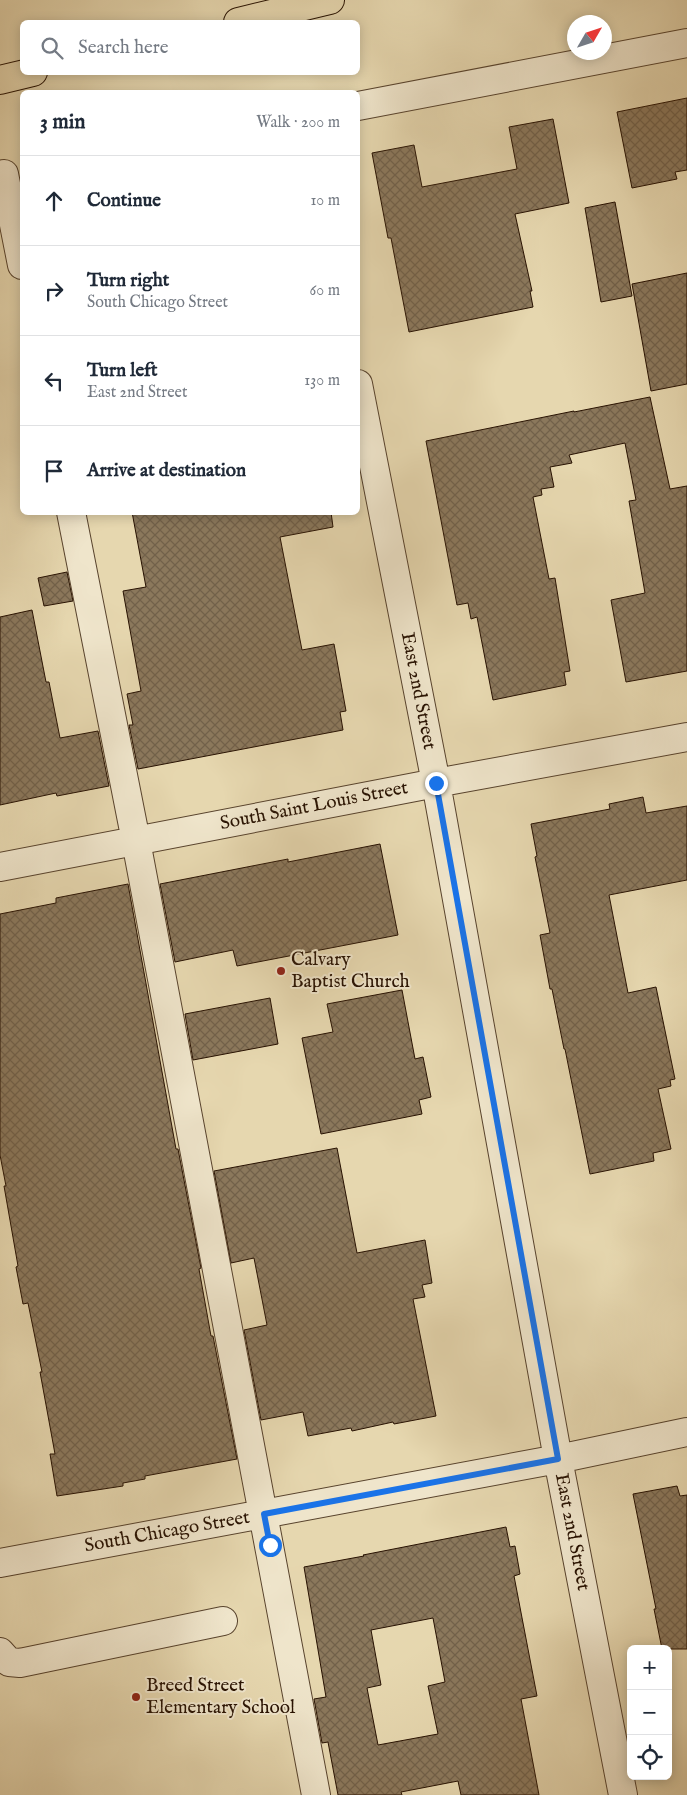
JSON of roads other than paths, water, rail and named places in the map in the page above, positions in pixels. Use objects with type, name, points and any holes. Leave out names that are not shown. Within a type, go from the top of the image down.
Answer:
[{"type":"highway","points":[[246,20],[330,0]]},
{"type":"highway","points":[[0,80],[20,75]]},
{"type":"street","points":[[360,106],[687,43]]},
{"type":"street","points":[[9,173],[20,251]]},
{"type":"street","name":"East 2nd Street","points":[[360,394],[436,783],[558,1459],[623,1795]]},
{"type":"street","points":[[72,515],[136,841],[316,1795]]},
{"type":"street","name":"South Saint Louis Street","points":[[0,867],[687,737]]},
{"type":"street","name":"South Chicago Street","points":[[0,1563],[558,1459],[687,1432]]},
{"type":"street","points":[[0,1652],[9,1662],[20,1663],[223,1621]]},
{"type":"place","name":"Calvary Baptist Church","points":[[281,971]]},
{"type":"place","name":"Breed Street Elementary School","points":[[136,1697]]}]
